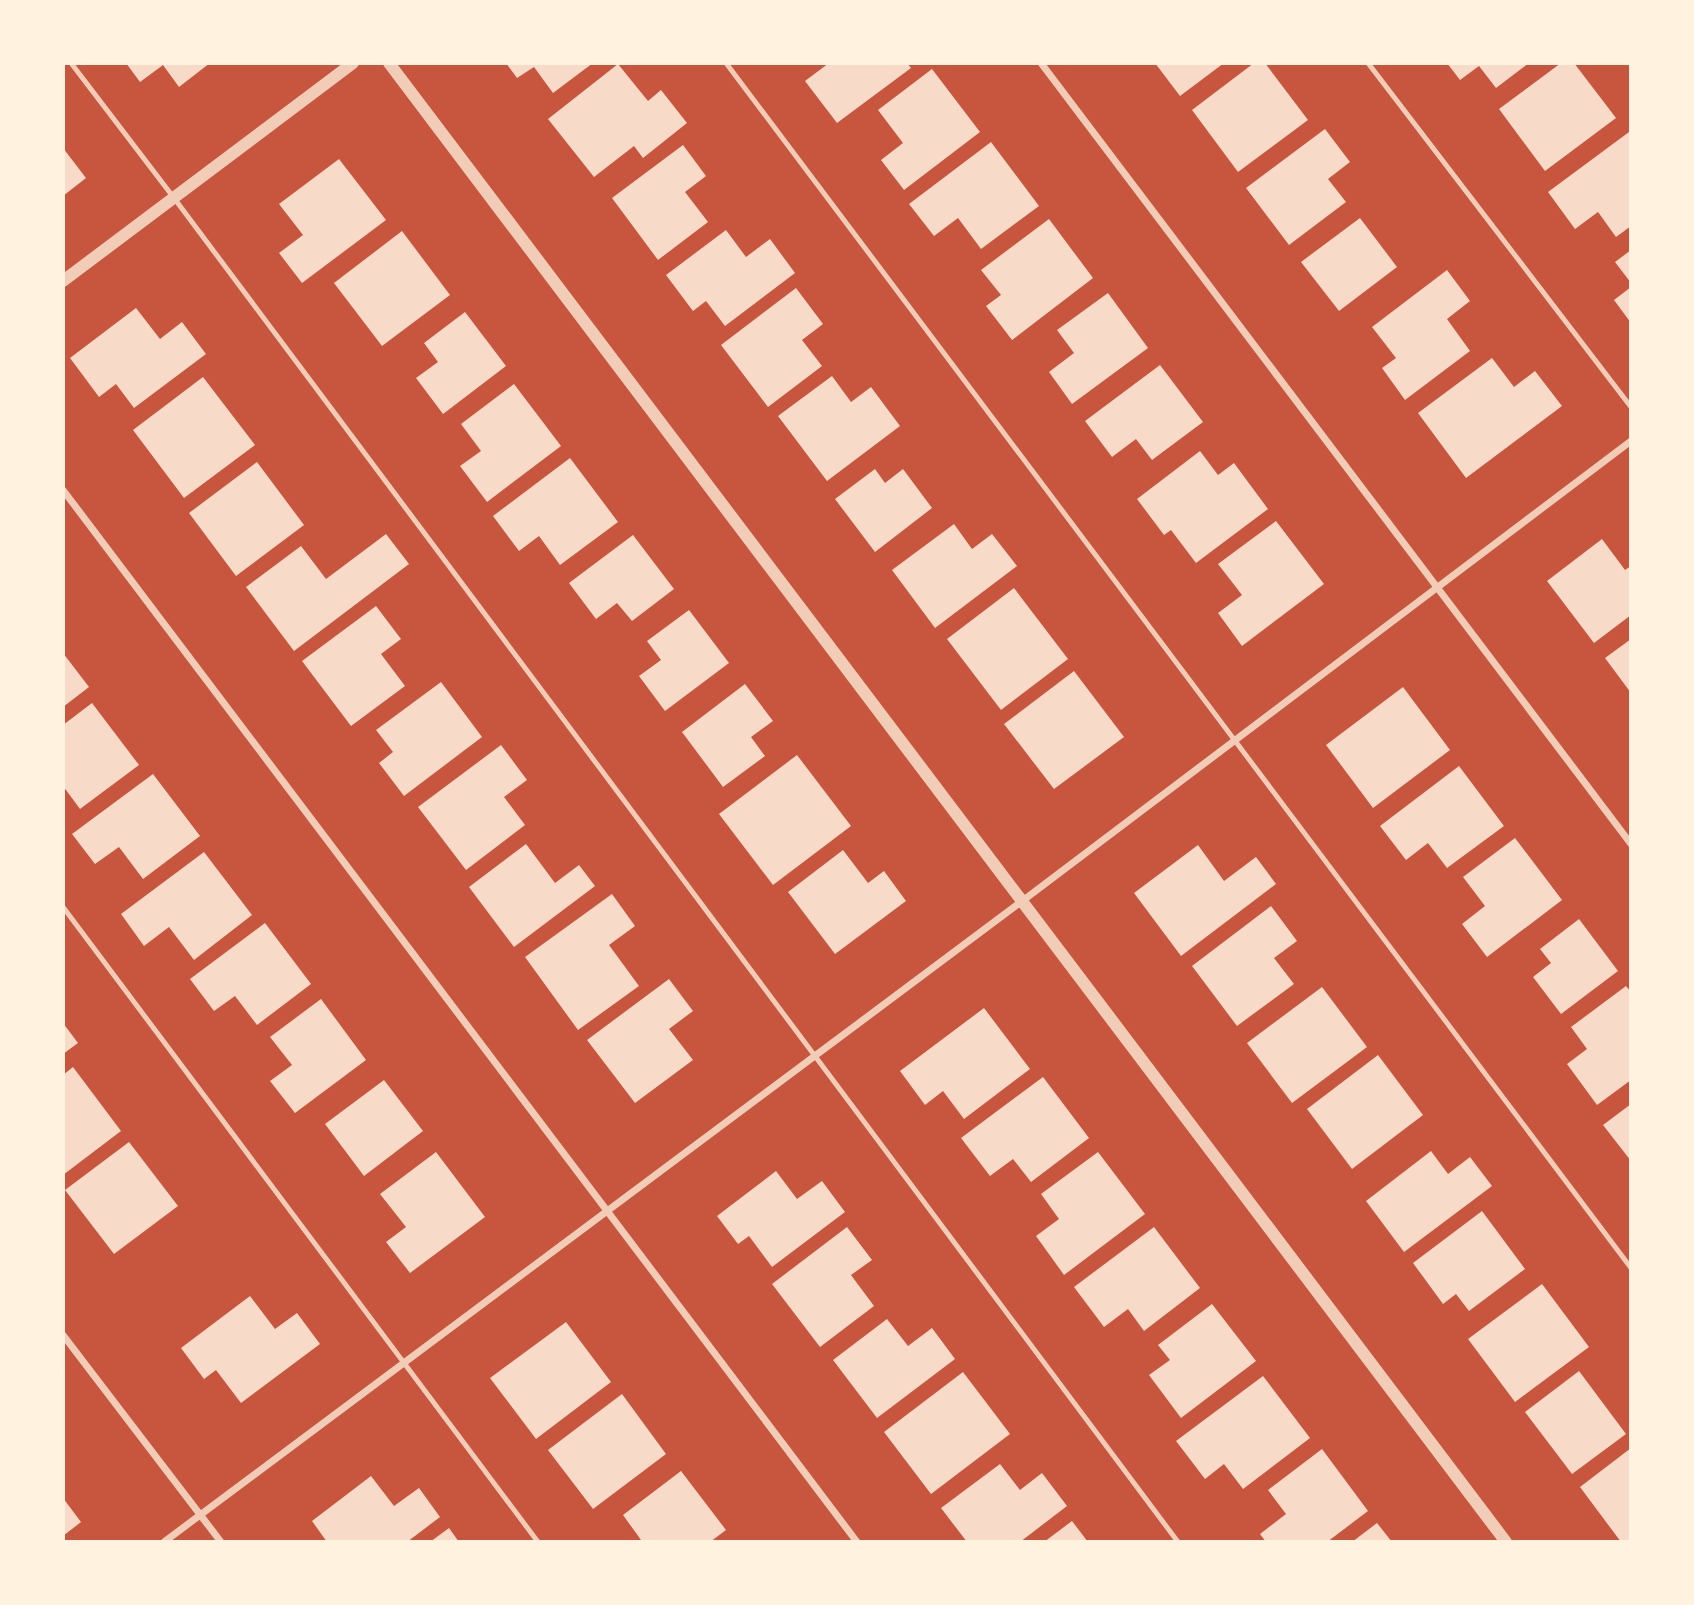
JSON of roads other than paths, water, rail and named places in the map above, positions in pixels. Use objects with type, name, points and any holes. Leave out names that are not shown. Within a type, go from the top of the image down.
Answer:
[{"type":"street","points":[[63,281],[353,63]]},
{"type":"street","points":[[389,63],[1506,1542]]},
{"type":"street","points":[[1041,63],[1631,844]]},
{"type":"street","points":[[164,1542],[1021,902],[1631,441]]},
{"type":"street","points":[[63,490],[857,1542]]},
{"type":"street","points":[[63,1335],[221,1542]]},
{"type":"lane","points":[[71,63],[1178,1542]]},
{"type":"lane","points":[[726,63],[1631,1268]]},
{"type":"lane","points":[[1368,63],[1631,407]]},
{"type":"lane","points":[[63,907],[538,1542]]}]
